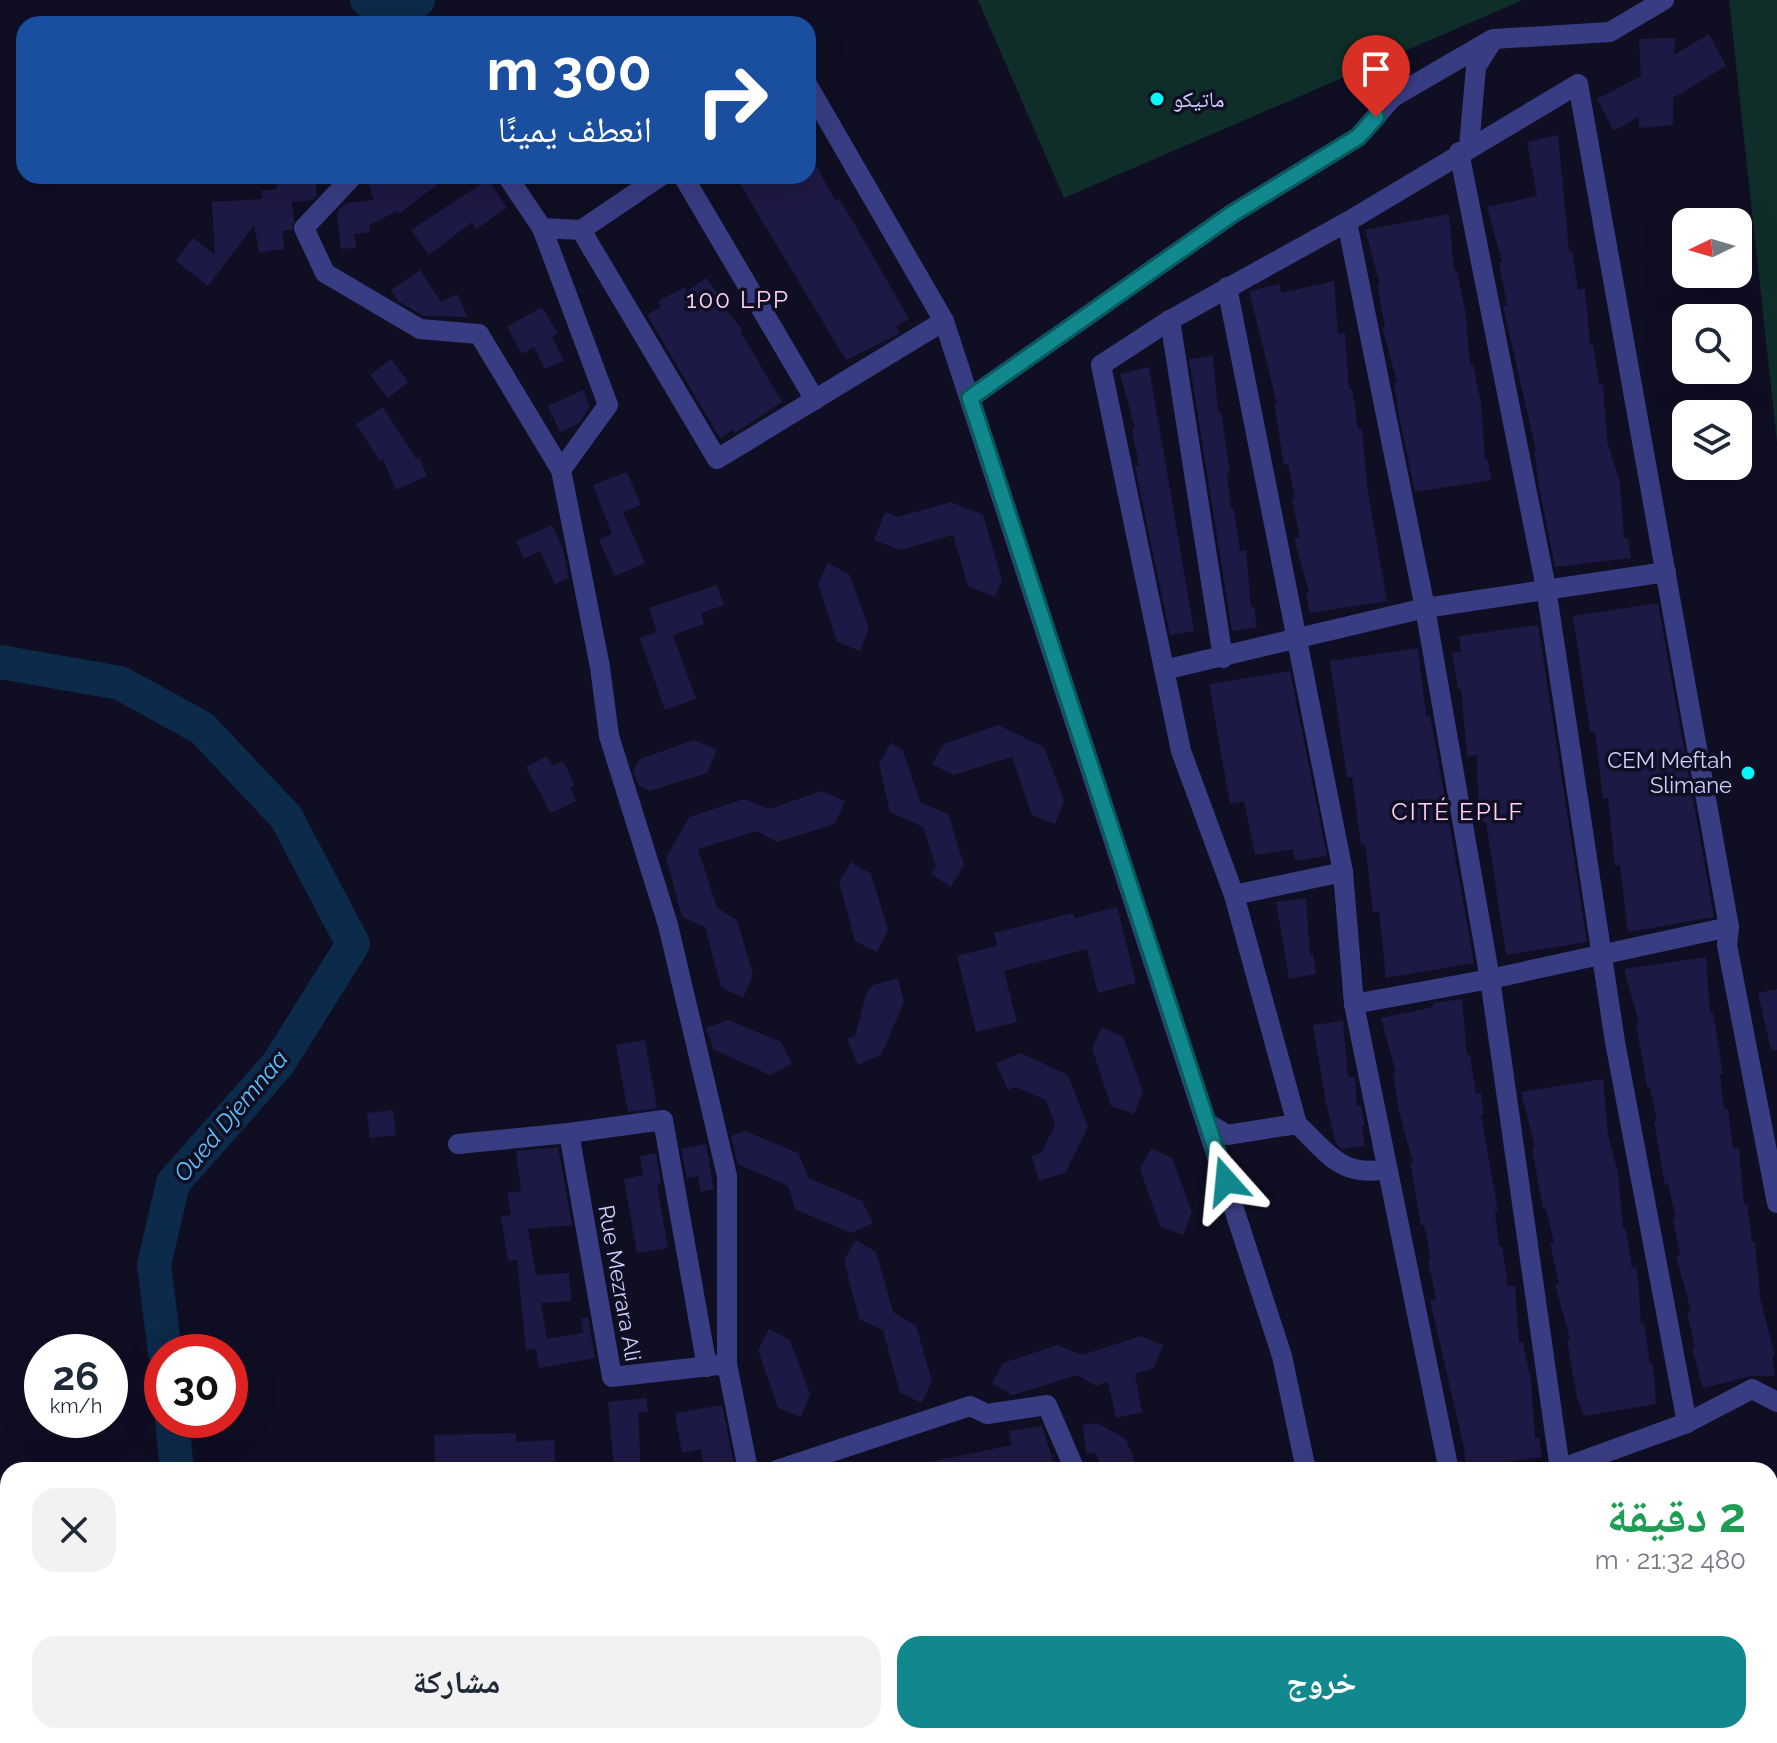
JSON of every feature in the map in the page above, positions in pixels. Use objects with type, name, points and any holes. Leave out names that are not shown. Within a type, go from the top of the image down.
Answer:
[{"type":"street","points":[[970,398],[1232,214],[1358,137],[1393,97],[1493,39],[1610,32],[1664,0]]},
{"type":"street","points":[[1493,39],[1476,67],[1464,150],[1546,588],[1615,1042],[1687,1423]]},
{"type":"street","points":[[1386,1169],[1366,1173],[1340,1165],[1297,1124],[1234,895],[1181,751],[1101,365],[1170,320],[1347,222],[1578,84],[1729,927],[1727,945],[1777,1203]]},
{"type":"street","points":[[816,100],[944,321],[1282,1356],[1304,1462]]},
{"type":"street","points":[[345,184],[304,228],[325,273],[420,329],[479,334],[561,470],[600,667],[609,736],[668,925],[727,1176],[727,1364],[746,1462]]},
{"type":"street","points":[[512,184],[542,228],[608,405],[561,470]]},
{"type":"street","points":[[542,228],[581,230],[649,184]]},
{"type":"street","points":[[688,184],[815,400]]},
{"type":"street","points":[[1347,222],[1425,608],[1490,979],[1558,1462]]},
{"type":"street","points":[[581,230],[717,459],[944,321]]},
{"type":"street","points":[[1227,287],[1343,872],[1354,1004],[1447,1462]]},
{"type":"street","points":[[1170,320],[1223,658]]},
{"type":"street","points":[[1164,670],[1298,641],[1425,608],[1666,572]]},
{"type":"street","points":[[1234,895],[1343,872]]},
{"type":"street","points":[[1354,1004],[1490,979],[1729,927]]},
{"type":"street","points":[[458,1144],[663,1120],[707,1367]]},
{"type":"street","points":[[1206,1122],[1227,1135],[1297,1124]]},
{"type":"street","name":"Rue Mezrara Ali","points":[[569,1133],[612,1377],[727,1364]]},
{"type":"street","points":[[1581,1462],[1687,1423],[1752,1389],[1777,1402]]},
{"type":"street","points":[[801,1462],[970,1406],[987,1414],[1047,1405],[1072,1462]]},
{"type":"green space","name":"ماتيكو","points":[[978,0],[1523,0],[1064,198]]},
{"type":"green space","points":[[1729,0],[1777,0],[1777,442],[1752,208]]},
{"type":"building","points":[[1709,34],[1726,66],[1673,98],[1673,125],[1639,128],[1639,116],[1614,131],[1597,99],[1641,76],[1639,39],[1675,38],[1674,55]]},
{"type":"building","points":[[1558,135],[1569,251],[1572,251],[1578,290],[1585,289],[1590,345],[1593,345],[1599,385],[1603,384],[1607,441],[1620,482],[1624,538],[1628,538],[1631,558],[1555,567],[1540,492],[1536,451],[1503,306],[1507,305],[1499,262],[1502,262],[1487,207],[1537,196],[1527,142]]},
{"type":"building","points":[[816,166],[835,200],[839,199],[854,223],[909,319],[896,327],[900,333],[846,360],[740,184],[816,184]]},
{"type":"building","points":[[277,184],[316,184],[317,195],[313,200],[292,202],[292,230],[282,231],[284,249],[259,252],[254,225],[208,286],[176,261],[193,238],[215,255],[212,202],[262,199],[261,191],[277,189]]},
{"type":"building","points":[[369,184],[438,184],[399,214],[398,211],[369,225],[370,232],[354,234],[356,248],[341,249],[337,212],[346,203],[374,200]]},
{"type":"building","points":[[481,184],[491,184],[507,208],[476,229],[472,222],[429,255],[411,230]]},
{"type":"building","points":[[1449,214],[1454,271],[1457,271],[1465,309],[1470,365],[1473,365],[1481,403],[1485,460],[1488,460],[1491,480],[1415,492],[1399,416],[1394,383],[1397,382],[1382,327],[1385,327],[1377,285],[1380,284],[1365,230]]},
{"type":"building","points":[[420,270],[441,302],[457,294],[468,317],[424,316],[398,301],[391,290]]},
{"type":"building","points":[[706,278],[719,295],[716,298],[742,329],[740,331],[782,402],[735,433],[733,430],[720,438],[647,315],[661,307],[658,301],[685,287],[686,292]]},
{"type":"building","points":[[1334,281],[1338,334],[1345,333],[1349,390],[1352,389],[1358,429],[1362,429],[1367,485],[1387,601],[1310,613],[1306,593],[1309,593],[1294,538],[1300,537],[1292,499],[1295,498],[1288,464],[1284,465],[1274,404],[1277,404],[1249,291],[1280,284],[1281,293]]},
{"type":"building","points":[[542,307],[558,334],[552,337],[564,361],[545,369],[534,347],[522,354],[507,327]]},
{"type":"building","points":[[1213,356],[1218,412],[1221,412],[1230,473],[1227,474],[1231,509],[1234,508],[1240,551],[1246,550],[1251,607],[1254,607],[1257,627],[1232,631],[1189,359]]},
{"type":"building","points":[[391,359],[408,382],[388,398],[370,375]]},
{"type":"building","points":[[1149,367],[1194,631],[1170,635],[1135,466],[1139,466],[1132,429],[1135,428],[1120,374]]},
{"type":"building","points":[[583,390],[590,407],[579,423],[560,432],[548,406]]},
{"type":"building","points":[[383,407],[416,459],[419,457],[427,476],[396,490],[383,459],[380,461],[356,424]]},
{"type":"building","points":[[627,472],[641,505],[623,512],[645,563],[615,576],[599,540],[612,534],[593,485]]},
{"type":"building","points":[[951,502],[983,515],[1002,580],[995,597],[968,586],[953,535],[900,550],[874,540],[885,512],[898,517]]},
{"type":"building","points":[[552,525],[563,549],[569,578],[555,584],[540,551],[524,559],[516,541]]},
{"type":"building","points":[[828,563],[849,574],[869,628],[860,651],[837,642],[818,584]]},
{"type":"building","points":[[717,585],[724,605],[701,613],[704,624],[673,635],[696,699],[665,710],[640,638],[657,632],[649,608]]},
{"type":"building","points":[[1658,603],[1714,917],[1628,932],[1620,865],[1615,866],[1608,798],[1603,799],[1595,732],[1590,732],[1573,616]]},
{"type":"building","points":[[1538,625],[1587,942],[1506,955],[1486,822],[1479,822],[1477,755],[1467,756],[1461,689],[1458,689],[1452,653],[1461,652],[1459,636]]},
{"type":"building","points":[[1418,648],[1426,715],[1430,715],[1474,963],[1386,978],[1379,911],[1373,912],[1365,844],[1361,845],[1352,777],[1347,778],[1330,661]]},
{"type":"building","points":[[1290,671],[1327,856],[1295,861],[1293,849],[1255,855],[1244,801],[1230,804],[1209,684]]},
{"type":"building","points":[[998,725],[1044,747],[1064,801],[1055,824],[1032,815],[1012,757],[953,775],[932,764],[944,744]]},
{"type":"building","points":[[694,740],[717,750],[707,773],[649,791],[638,785],[633,770],[640,759]]},
{"type":"building","points":[[891,743],[903,750],[920,802],[948,814],[964,865],[951,887],[931,874],[936,867],[923,827],[890,812],[879,764]]},
{"type":"building","points":[[547,756],[552,766],[563,761],[575,785],[570,788],[576,801],[551,813],[526,767]]},
{"type":"building","points":[[822,791],[845,801],[835,824],[777,842],[757,831],[698,849],[717,908],[737,920],[753,975],[743,998],[721,987],[705,927],[682,917],[666,858],[689,817],[744,799],[769,809]]},
{"type":"building","points":[[851,862],[871,874],[888,930],[877,952],[855,941],[839,882]]},
{"type":"building","points":[[1306,898],[1310,955],[1313,954],[1316,974],[1289,979],[1276,902]]},
{"type":"building","points":[[1117,907],[1136,983],[1098,993],[1087,949],[1004,971],[1017,1022],[976,1032],[957,956],[997,946],[994,933],[1073,913],[1074,918]]},
{"type":"building","points":[[1706,957],[1710,1013],[1713,1013],[1723,1074],[1720,1074],[1724,1109],[1728,1109],[1733,1149],[1739,1148],[1744,1205],[1747,1204],[1752,1242],[1755,1242],[1760,1298],[1775,1356],[1772,1357],[1775,1376],[1751,1376],[1703,1388],[1692,1349],[1695,1348],[1687,1312],[1691,1311],[1676,1256],[1680,1255],[1673,1219],[1676,1218],[1668,1184],[1665,1185],[1654,1122],[1657,1121],[1650,1087],[1647,1087],[1636,1024],[1639,1023],[1624,969]]},
{"type":"building","points":[[898,978],[904,1002],[881,1055],[858,1065],[847,1039],[855,1036],[867,992],[873,985]]},
{"type":"building","points":[[1777,989],[1777,1050],[1771,1050],[1758,993]]},
{"type":"building","points":[[1462,999],[1467,1055],[1470,1055],[1476,1094],[1481,1093],[1484,1114],[1481,1115],[1498,1211],[1495,1212],[1499,1246],[1502,1246],[1508,1286],[1515,1286],[1519,1342],[1523,1342],[1531,1381],[1535,1438],[1539,1437],[1542,1457],[1507,1462],[1465,1462],[1430,1301],[1436,1300],[1428,1260],[1431,1259],[1424,1225],[1421,1225],[1410,1163],[1413,1163],[1398,1108],[1393,1074],[1396,1073],[1381,1018],[1433,1007],[1433,1003]]},
{"type":"building","points":[[728,1020],[781,1042],[792,1064],[770,1075],[714,1050],[706,1028]]},
{"type":"building","points":[[1343,1021],[1348,1077],[1355,1077],[1357,1106],[1361,1105],[1365,1126],[1362,1127],[1365,1146],[1342,1149],[1336,1144],[1326,1102],[1313,1025]]},
{"type":"building","points":[[1102,1027],[1123,1037],[1143,1091],[1134,1114],[1111,1106],[1092,1048]]},
{"type":"building","points":[[645,1040],[657,1108],[628,1112],[616,1045]]},
{"type":"building","points":[[1021,1053],[1068,1075],[1088,1127],[1065,1173],[1039,1181],[1032,1156],[1041,1153],[1055,1125],[1046,1100],[1015,1087],[1008,1090],[996,1063]]},
{"type":"building","points":[[1603,1079],[1608,1135],[1618,1172],[1623,1229],[1626,1228],[1632,1268],[1637,1267],[1641,1324],[1644,1324],[1650,1364],[1653,1364],[1656,1404],[1584,1416],[1577,1398],[1567,1340],[1570,1339],[1555,1285],[1559,1284],[1550,1243],[1554,1243],[1546,1209],[1543,1209],[1532,1148],[1535,1147],[1521,1092]]},
{"type":"building","points":[[393,1110],[396,1135],[370,1138],[367,1113]]},
{"type":"building","points":[[745,1131],[798,1153],[809,1178],[862,1201],[873,1223],[851,1233],[795,1209],[788,1186],[738,1164],[731,1136]]},
{"type":"building","points":[[706,1144],[714,1189],[701,1192],[698,1176],[687,1178],[681,1149]]},
{"type":"building","points":[[558,1147],[572,1225],[528,1229],[536,1275],[569,1273],[571,1301],[541,1303],[547,1339],[583,1333],[581,1318],[588,1317],[595,1358],[539,1368],[536,1349],[526,1350],[517,1260],[508,1261],[501,1216],[511,1215],[507,1193],[521,1191],[516,1151]]},
{"type":"building","points":[[1151,1148],[1172,1158],[1192,1212],[1183,1235],[1160,1226],[1140,1169]]},
{"type":"building","points":[[656,1153],[661,1183],[657,1184],[668,1248],[637,1253],[624,1179],[643,1175],[640,1156]]},
{"type":"building","points":[[856,1240],[876,1252],[893,1312],[916,1326],[932,1381],[922,1403],[900,1393],[883,1330],[859,1319],[844,1260]]},
{"type":"building","points":[[769,1329],[790,1340],[810,1394],[801,1417],[778,1408],[758,1350]]},
{"type":"building","points":[[1141,1336],[1163,1345],[1154,1368],[1135,1374],[1142,1412],[1116,1418],[1108,1382],[1096,1386],[1077,1375],[1013,1395],[992,1384],[1003,1363],[1057,1345],[1082,1355]]},
{"type":"building","points":[[646,1398],[648,1412],[638,1413],[641,1462],[613,1462],[608,1402]]},
{"type":"building","points":[[722,1405],[733,1462],[703,1462],[701,1449],[682,1453],[675,1413]]},
{"type":"building","points":[[1097,1423],[1126,1439],[1135,1462],[1099,1462],[1096,1453],[1086,1454],[1083,1425]]},
{"type":"building","points":[[1042,1426],[1053,1462],[929,1462],[1012,1445],[1009,1431]]},
{"type":"building","points":[[516,1433],[516,1442],[554,1440],[555,1462],[435,1462],[434,1435]]},
{"type":"waterway","name":"Oued Djemnaa","points":[[367,0],[406,3],[418,0]]},
{"type":"waterway","name":"Oued Djemnaa","points":[[0,662],[120,683],[202,728],[286,817],[353,944],[278,1064],[173,1183],[154,1265],[163,1334]]},
{"type":"waterway","name":"Oued Djemnaa","points":[[174,1438],[176,1462]]},
{"type":"place","name":"ماتيكو","points":[[1157,99]]},
{"type":"place","name":"CEM Meftah Slimane","points":[[1748,773]]},
{"type":"district","name":"100 LPP","points":[[738,300]]},
{"type":"district","name":"CITÉ EPLF","points":[[1458,812]]},
{"type":"route","points":[[1226,1181],[970,398],[1232,214],[1358,137],[1376,117]]}]
